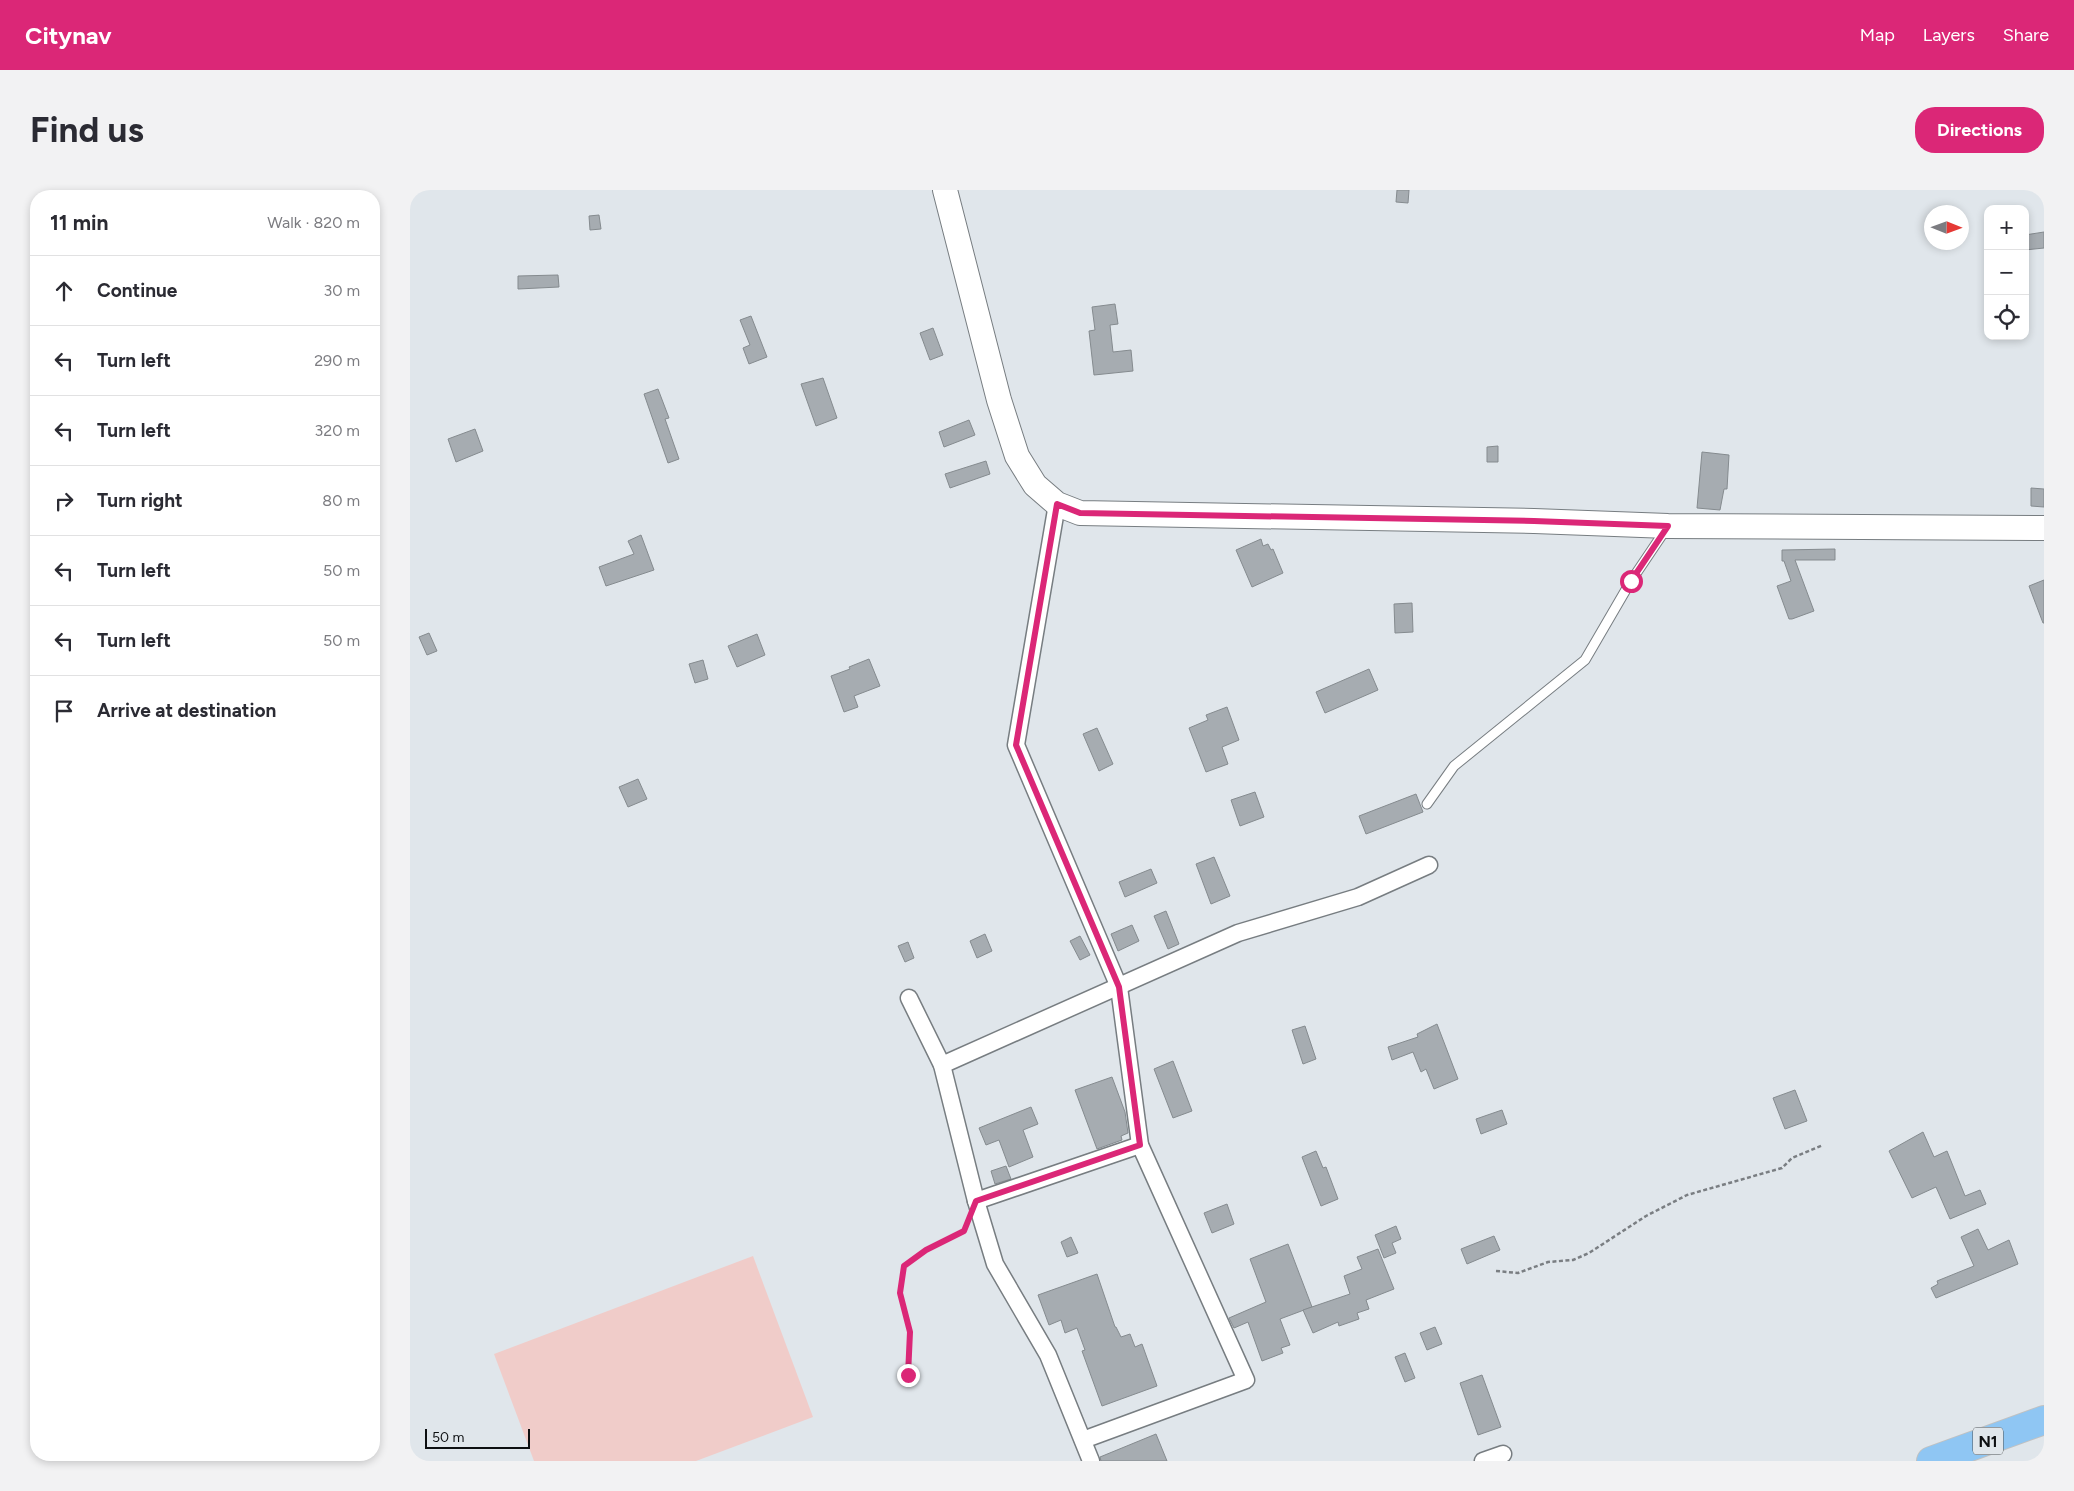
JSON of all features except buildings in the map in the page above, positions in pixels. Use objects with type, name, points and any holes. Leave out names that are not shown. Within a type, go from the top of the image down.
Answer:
[{"type":"highway","name":"N1","points":[[1931,1461],[2044,1420]]},
{"type":"street","points":[[945,190],[997,390],[1017,456],[1035,485],[1057,504],[1080,513],[1534,521],[1668,526],[2044,528]]},
{"type":"street","points":[[1057,504],[1016,745],[1119,987],[1140,1145],[1246,1380],[1083,1440]]},
{"type":"street","points":[[942,1065],[1238,933],[1358,898],[1429,865]]},
{"type":"street","points":[[909,998],[942,1065],[976,1201],[995,1264],[1048,1355],[1091,1461]]},
{"type":"street","points":[[976,1201],[1140,1145]]},
{"type":"street","points":[[1483,1461],[1502,1454]]},
{"type":"lane","points":[[1428,804],[1454,766],[1585,660],[1631,581],[1668,526]]},
{"type":"path","points":[[1496,1271],[1518,1273],[1548,1262],[1572,1260],[1590,1253],[1646,1216],[1687,1195],[1782,1168],[1792,1158],[1823,1145]]},
{"type":"path","points":[[908,1375],[910,1332],[900,1293],[904,1266],[926,1250],[964,1231],[976,1201]]},
{"type":"shaded area","points":[[753,1256],[813,1417],[696,1461],[534,1461],[494,1354]]},
{"type":"route","points":[[908,1375],[910,1332],[900,1293],[904,1266],[926,1250],[964,1231],[976,1201],[1140,1145],[1119,987],[1016,745],[1057,504],[1080,513],[1534,521],[1668,526],[1631,581]]}]
